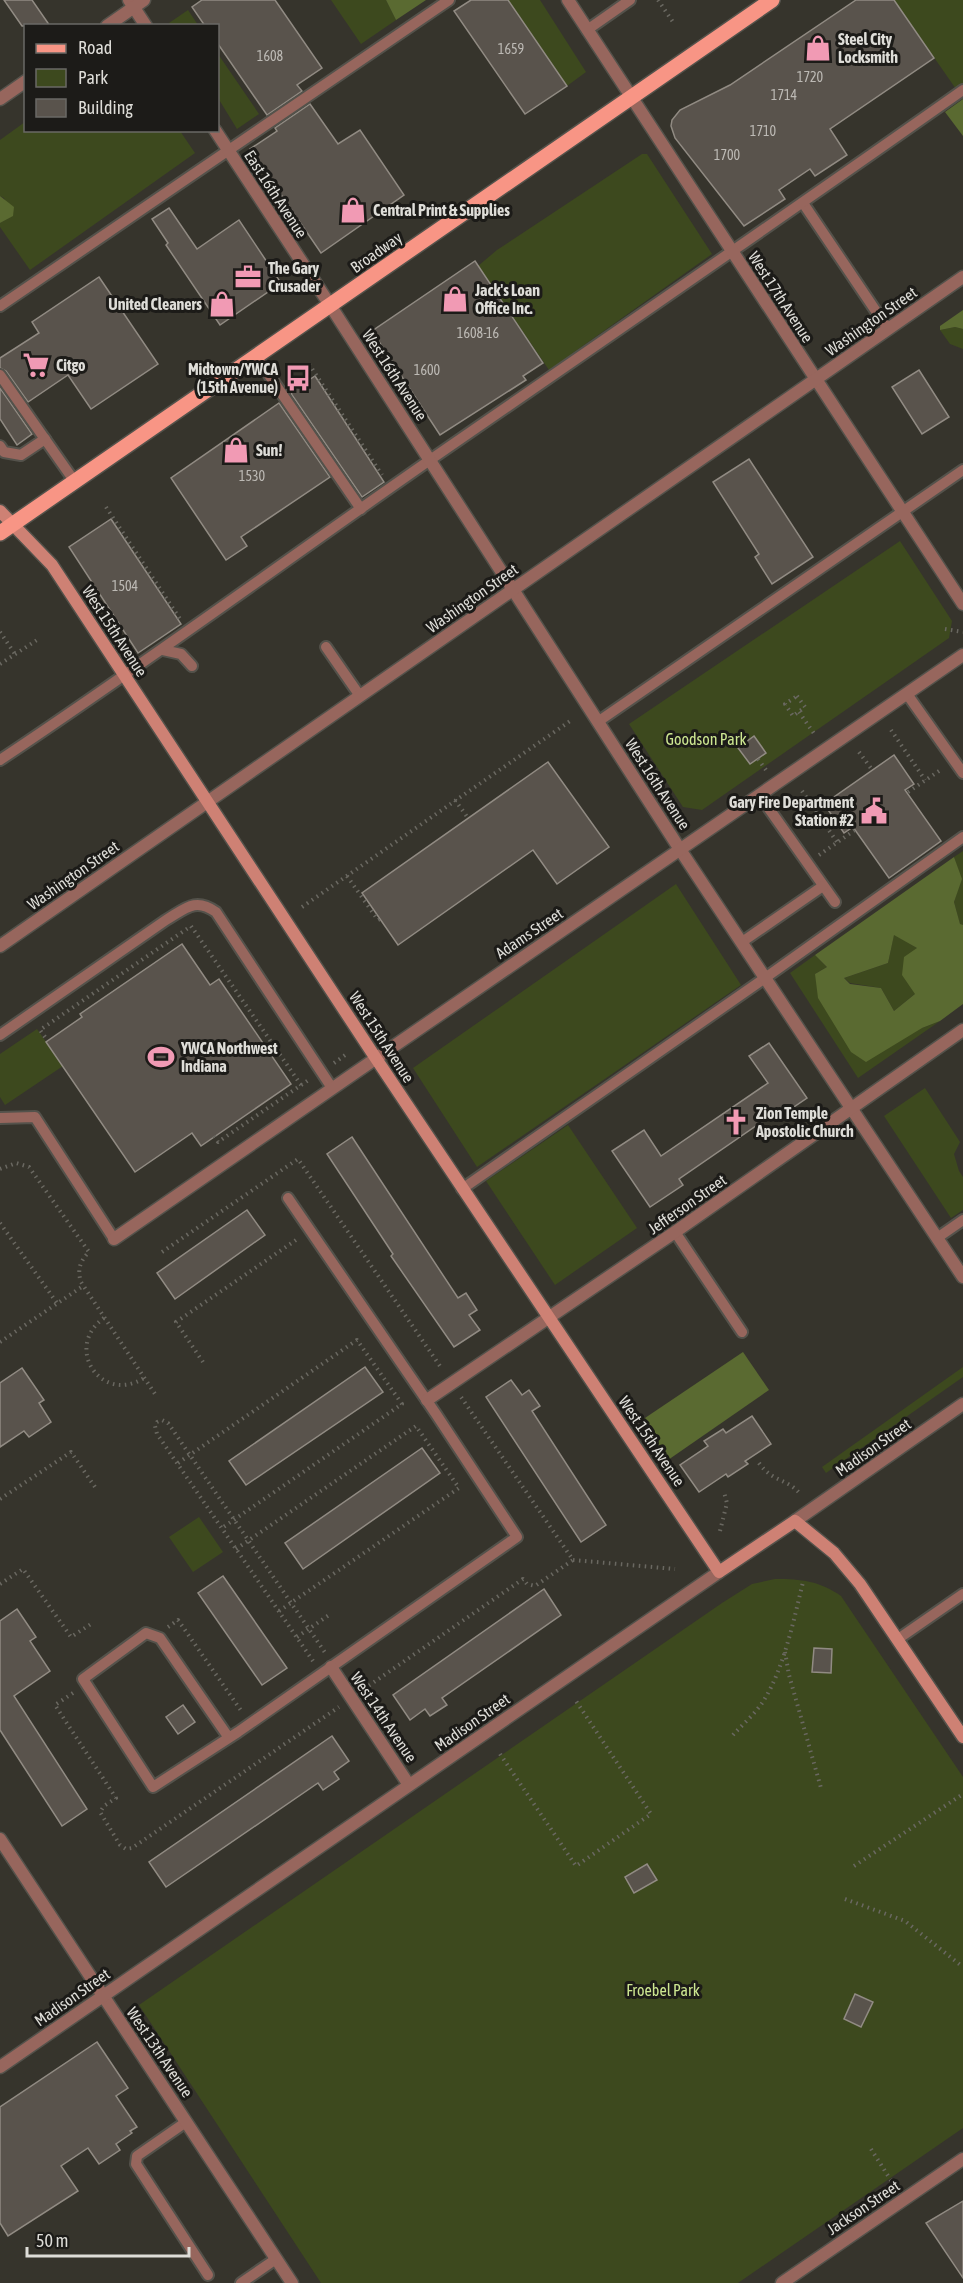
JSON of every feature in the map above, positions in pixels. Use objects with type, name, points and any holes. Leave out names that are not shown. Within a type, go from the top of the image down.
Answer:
[{"type":"main road","name":"Broadway","points":[[6,529],[772,0]]},
{"type":"main road","name":"West 15th Avenue","points":[[0,511],[6,529],[51,564],[375,1058],[719,1572]]},
{"type":"main road","name":"Madison Street","points":[[719,1572],[795,1521]]},
{"type":"main road","points":[[795,1521],[844,1564],[898,1639],[963,1737]]},
{"type":"street","name":"West 17th Avenue","points":[[568,0],[963,604]]},
{"type":"street","points":[[109,24],[135,2],[145,24]]},
{"type":"street","points":[[0,99],[24,82]]},
{"type":"street","name":"East 16th Avenue","points":[[216,132],[330,305]]},
{"type":"street","name":"Washington Street","points":[[0,946],[963,277]]},
{"type":"street","name":"West 16th Avenue","points":[[330,305],[681,851],[963,1277]]},
{"type":"street","name":"Adams Street","points":[[114,1239],[963,655]]},
{"type":"street","name":"Jefferson Street","points":[[427,1400],[675,1232],[963,1030]]},
{"type":"street","name":"Madison Street","points":[[795,1521],[963,1404]]},
{"type":"street","name":"Madison Street","points":[[0,2067],[719,1572]]},
{"type":"street","name":"West 14th Avenue","points":[[331,1667],[409,1785]]},
{"type":"street","name":"West 13th Avenue","points":[[0,1839],[292,2283]]},
{"type":"street","name":"Jackson Street","points":[[782,2283],[963,2159]]},
{"type":"lane","points":[[0,306],[449,0]]},
{"type":"lane","points":[[587,30],[630,0]]},
{"type":"lane","points":[[0,760],[125,677],[390,488],[733,253],[963,90]]},
{"type":"lane","points":[[803,203],[888,330]]},
{"type":"lane","points":[[256,356],[361,509]]},
{"type":"lane","points":[[0,375],[75,482]]},
{"type":"lane","points":[[0,446],[4,452],[21,455],[45,439]]},
{"type":"lane","points":[[598,721],[963,470]]},
{"type":"lane","points":[[326,647],[360,696]]},
{"type":"lane","points":[[163,650],[181,654],[192,666]]},
{"type":"lane","points":[[907,694],[963,773]]},
{"type":"lane","points":[[760,796],[835,902]]},
{"type":"lane","points":[[462,1189],[963,837]]},
{"type":"lane","points":[[741,942],[823,886]]},
{"type":"lane","points":[[0,1035],[194,903],[207,905],[216,912],[332,1088]]},
{"type":"lane","points":[[0,1118],[35,1117],[114,1239]]},
{"type":"lane","points":[[229,1738],[160,1638],[146,1633],[83,1679],[153,1787],[229,1738],[517,1537],[427,1400],[288,1198]]},
{"type":"lane","points":[[937,1238],[963,1220]]},
{"type":"lane","points":[[675,1232],[742,1332]]},
{"type":"lane","points":[[898,1639],[963,1594]]},
{"type":"lane","points":[[186,2122],[137,2156],[136,2164],[208,2275]]},
{"type":"lane","points":[[241,2283],[276,2259]]},
{"type":"path","points":[[658,0],[673,22]]},
{"type":"path","points":[[309,364],[390,488]]},
{"type":"path","points":[[106,507],[181,621],[181,625]]},
{"type":"path","points":[[945,629],[963,632]]},
{"type":"path","points":[[0,632],[15,654]]},
{"type":"path","points":[[0,664],[37,640]]},
{"type":"path","points":[[797,696],[805,707],[799,712],[793,716],[785,704],[797,696]]},
{"type":"path","points":[[799,712],[815,735]]},
{"type":"path","points":[[302,907],[573,719]]},
{"type":"path","points":[[891,730],[925,780]]},
{"type":"path","points":[[860,752],[873,771]]},
{"type":"path","points":[[758,759],[766,770]]},
{"type":"path","points":[[908,792],[954,760]]},
{"type":"path","points":[[802,791],[837,842]]},
{"type":"path","points":[[455,800],[468,818]]},
{"type":"path","points":[[824,824],[834,818]]},
{"type":"path","points":[[807,863],[855,830]]},
{"type":"path","points":[[347,875],[378,920],[380,919]]},
{"type":"path","points":[[45,1037],[40,1030],[191,926],[301,1085]]},
{"type":"path","points":[[214,1136],[218,1142],[348,1053]]},
{"type":"path","points":[[240,1119],[244,1124]]},
{"type":"path","points":[[0,1168],[16,1163],[23,1164],[33,1171],[89,1252],[79,1269],[83,1286],[155,1394]]},
{"type":"path","points":[[0,1223],[57,1303]]},
{"type":"path","points":[[203,1362],[176,1322],[310,1230]]},
{"type":"path","points":[[0,1342],[83,1286]]},
{"type":"path","points":[[104,1318],[92,1328],[87,1341],[87,1356],[92,1370],[104,1380],[119,1385],[132,1384],[144,1378]]},
{"type":"path","points":[[178,1463],[357,1340],[402,1404],[222,1528]]},
{"type":"path","points":[[305,1669],[314,1663],[326,1654],[168,1423],[162,1420],[157,1422],[155,1429],[158,1434],[314,1663]]},
{"type":"path","points":[[236,1548],[416,1426],[459,1488],[279,1611]]},
{"type":"path","points":[[0,1499],[71,1452],[97,1490]]},
{"type":"path","points":[[759,1463],[770,1476],[791,1484],[801,1494]]},
{"type":"path","points":[[720,1531],[727,1503],[724,1492]]},
{"type":"path","points":[[573,1560],[675,1569]]},
{"type":"path","points":[[0,1584],[23,1569],[71,1637],[91,1624]]},
{"type":"path","points":[[733,1735],[764,1700],[785,1651],[803,1582]]},
{"type":"path","points":[[297,1637],[329,1615]]},
{"type":"path","points":[[155,1636],[178,1620],[241,1713],[250,1706]]},
{"type":"path","points":[[785,1651],[789,1675],[821,1788]]},
{"type":"path","points":[[500,1754],[576,1866],[651,1814],[576,1701]]},
{"type":"path","points":[[854,1866],[963,1794]]},
{"type":"path","points":[[845,1899],[905,1922],[963,1966]]},
{"type":"path","points":[[871,2149],[892,2181]]},
{"type":"green space","points":[[331,0],[386,0],[396,20],[361,44]]},
{"type":"green space","points":[[386,0],[426,0],[396,20]]},
{"type":"green space","points":[[508,0],[540,0],[586,72],[567,86]]},
{"type":"green space","points":[[894,0],[963,0],[963,84],[956,89]]},
{"type":"green space","points":[[188,10],[197,24],[170,24]]},
{"type":"green space","points":[[219,55],[259,114],[237,129],[219,100]]},
{"type":"green space","points":[[963,99],[963,136],[945,112]]},
{"type":"green space","points":[[24,123],[24,132],[181,132],[195,153],[30,270],[0,227],[0,223],[12,216],[4,198],[0,196],[0,140]]},
{"type":"green space","points":[[642,154],[647,154],[712,254],[549,370],[478,266],[497,250]]},
{"type":"green space","points":[[0,196],[14,207],[13,216],[0,223]]},
{"type":"green space","points":[[963,310],[963,329],[955,327],[940,330],[940,326]]},
{"type":"green space","points":[[955,327],[963,329],[963,349],[950,344],[940,330]]},
{"type":"green space","name":"Goodson Park","points":[[900,541],[952,621],[949,638],[702,810],[683,807],[629,724]]},
{"type":"green space","points":[[963,851],[963,925],[960,925],[954,902],[961,879],[954,857]]},
{"type":"green space","points":[[954,857],[962,879],[954,902],[960,924],[963,925],[963,1004],[940,1021],[922,1028],[866,1062],[851,1052],[818,998],[815,974],[827,967],[815,955]],"holes":[[[894,935],[917,948],[904,957],[902,975],[915,994],[894,1011],[881,988],[850,984],[844,978],[888,963]]]},
{"type":"green space","points":[[676,884],[741,985],[477,1167],[413,1068]]},
{"type":"green space","points":[[894,934],[917,948],[915,994],[894,1011],[881,988],[850,983],[844,978],[888,963]]},
{"type":"green space","points":[[815,955],[827,967],[815,974],[922,1028],[940,1021],[858,1078],[790,973]]},
{"type":"green space","points":[[37,1029],[63,1066],[5,1105],[0,1097],[0,1054]]},
{"type":"green space","points":[[925,1088],[960,1142],[954,1154],[963,1177],[963,1210],[951,1218],[884,1116]]},
{"type":"green space","points":[[568,1125],[637,1228],[555,1285],[486,1181]]},
{"type":"green space","points":[[743,1352],[769,1390],[668,1460],[642,1420]]},
{"type":"green space","points":[[963,1367],[963,1377],[826,1473],[822,1467]]},
{"type":"green space","points":[[199,1517],[223,1552],[193,1572],[169,1537]]},
{"type":"green space","name":"Froebel Park","points":[[775,1579],[810,1582],[841,1596],[963,1777],[963,2128],[738,2283],[321,2283],[139,2005],[722,1603],[752,1584]]},
{"type":"building","points":[[4,0],[32,0],[49,24],[24,24],[22,26]]},
{"type":"building","points":[[202,0],[275,0],[322,68],[297,85],[302,91],[267,115],[219,45],[219,24],[204,24],[192,7]]},
{"type":"building","points":[[471,0],[508,0],[567,86],[525,114],[454,11]]},
{"type":"building","points":[[856,0],[894,0],[934,58],[830,129],[847,155],[815,176],[810,169],[779,190],[785,199],[744,226],[675,138],[671,126],[672,120],[680,110],[730,85]]},
{"type":"building","points":[[310,104],[338,144],[360,130],[404,195],[321,253],[250,149],[277,131],[275,128]]},
{"type":"building","points":[[169,208],[197,249],[239,220],[281,283],[220,325],[166,245],[168,243],[152,219]]},
{"type":"building","points":[[475,261],[543,363],[523,376],[526,380],[440,435],[372,331]]},
{"type":"building","points":[[99,277],[158,364],[91,409],[68,375],[28,402],[6,371],[0,368],[0,358],[39,333],[32,322]]},
{"type":"building","points":[[919,370],[949,417],[922,434],[892,387]]},
{"type":"building","points":[[315,376],[384,482],[362,497],[292,395],[291,392]]},
{"type":"building","points":[[0,388],[32,434],[17,445],[0,419]]},
{"type":"building","points":[[279,403],[330,477],[241,537],[247,546],[226,560],[171,478]]},
{"type":"building","points":[[749,459],[813,557],[772,584],[755,557],[759,554],[713,482]]},
{"type":"building","points":[[111,519],[181,624],[138,653],[69,547]]},
{"type":"building","points":[[754,736],[766,753],[750,764],[738,748]]},
{"type":"building","name":"Gary Fire Department Station #2","points":[[894,755],[914,784],[905,790],[941,841],[889,878],[853,827],[844,833],[824,804]]},
{"type":"building","points":[[548,762],[609,847],[557,884],[533,850],[398,945],[362,893]]},
{"type":"building","points":[[182,944],[210,985],[219,979],[291,1084],[201,1146],[192,1133],[135,1172],[46,1042],[82,1017],[80,1014]]},
{"type":"building","name":"Zion Temple Apostolic Church","points":[[769,1043],[807,1098],[782,1115],[779,1110],[679,1179],[683,1185],[650,1207],[612,1151],[644,1130],[661,1156],[768,1083],[749,1056]]},
{"type":"building","points":[[352,1137],[458,1298],[466,1293],[477,1310],[469,1315],[480,1330],[454,1347],[391,1256],[393,1254],[327,1154]]},
{"type":"building","points":[[247,1210],[265,1235],[175,1299],[157,1273]]},
{"type":"building","points":[[365,1367],[383,1392],[246,1485],[229,1461]]},
{"type":"building","points":[[22,1368],[44,1400],[39,1403],[51,1422],[29,1437],[24,1431],[0,1447],[0,1383]]},
{"type":"building","points":[[511,1380],[522,1395],[529,1390],[540,1406],[532,1411],[606,1525],[581,1542],[486,1397]]},
{"type":"building","points":[[752,1416],[771,1444],[745,1461],[748,1464],[728,1477],[726,1474],[699,1492],[680,1465],[708,1446],[704,1441],[723,1429],[726,1433]]},
{"type":"building","points":[[422,1448],[440,1473],[303,1569],[285,1543]]},
{"type":"building","points":[[223,1576],[287,1668],[262,1685],[198,1593]]},
{"type":"building","points":[[544,1589],[561,1615],[442,1698],[447,1705],[430,1716],[425,1709],[410,1720],[393,1695]]},
{"type":"building","points":[[17,1609],[36,1637],[30,1641],[50,1671],[14,1696],[87,1809],[62,1826],[0,1730],[0,1621]]},
{"type":"building","points":[[814,1648],[832,1649],[831,1673],[812,1672]]},
{"type":"building","points":[[183,1705],[195,1722],[178,1734],[166,1717]]},
{"type":"building","points":[[332,1736],[349,1761],[334,1772],[339,1779],[323,1790],[318,1783],[166,1887],[149,1862]]},
{"type":"building","points":[[647,1864],[657,1880],[634,1893],[625,1877]]},
{"type":"building","points":[[855,1994],[873,2002],[861,2027],[844,2019]]},
{"type":"building","points":[[97,2042],[128,2088],[116,2096],[137,2127],[116,2144],[120,2150],[99,2164],[88,2148],[61,2166],[78,2191],[8,2236],[0,2223],[0,2107]]},
{"type":"building","points":[[963,2201],[963,2278],[926,2223]]},
{"type":"place","name":"Steel City Locksmith","points":[[818,48]]},
{"type":"place","name":"Central Print & Supplies","points":[[353,210]]},
{"type":"place","name":"The Gary Crusader","points":[[248,277]]},
{"type":"place","name":"Jack's Loan Office Inc.","points":[[455,299]]},
{"type":"place","name":"United Cleaners","points":[[222,304]]},
{"type":"place","name":"Citgo","points":[[36,365]]},
{"type":"place","name":"Midtown/YWCA (15th Avenue)","points":[[298,378]]},
{"type":"place","name":"Sun!","points":[[236,450]]},
{"type":"place","name":"Gary Fire Department Station #2","points":[[874,811]]},
{"type":"place","name":"YWCA Northwest Indiana","points":[[161,1057]]},
{"type":"place","name":"Zion Temple Apostolic Church","points":[[736,1122]]}]
